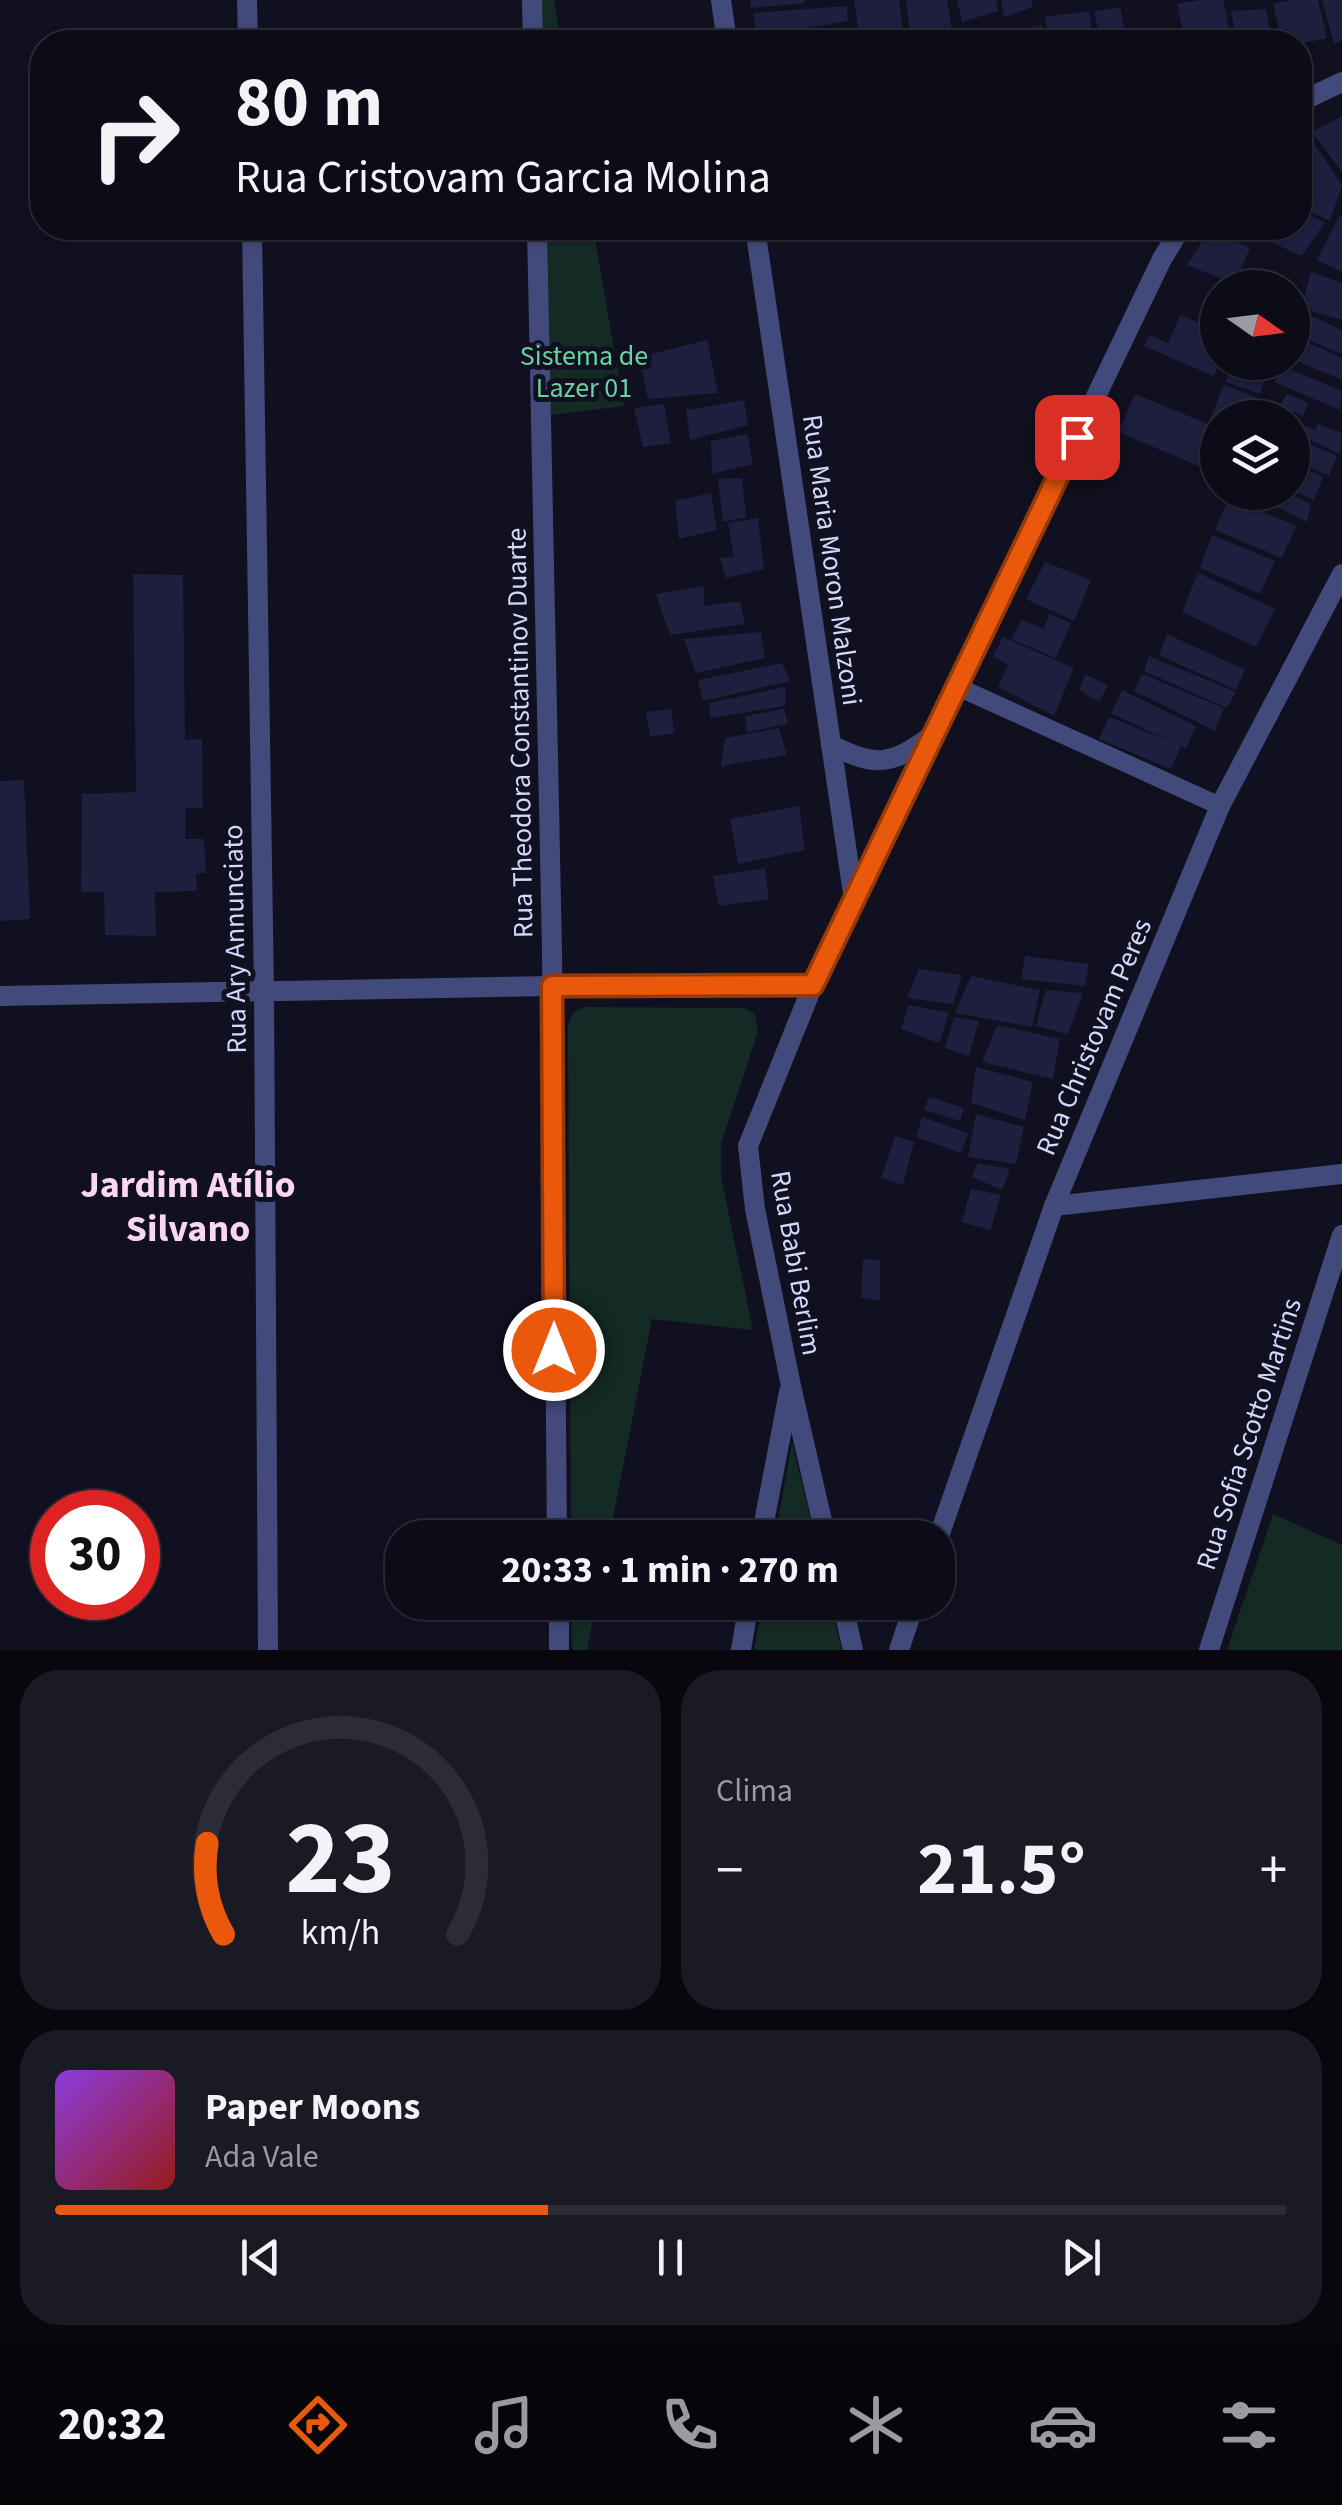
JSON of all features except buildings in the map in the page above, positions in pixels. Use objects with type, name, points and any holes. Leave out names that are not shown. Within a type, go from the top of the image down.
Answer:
[{"type":"street","points":[[247,0],[248,30]]},
{"type":"street","points":[[532,0],[533,30]]},
{"type":"street","points":[[721,0],[726,30]]},
{"type":"street","points":[[1312,96],[1342,82]]},
{"type":"street","name":"Rua Ary Annunciato","points":[[252,240],[264,991],[268,1650]]},
{"type":"street","name":"Rua Theodora Constantinov Duarte","points":[[537,240],[552,986],[557,1520]]},
{"type":"street","name":"Rua Maria Moron Malzoni","points":[[757,240],[854,900]]},
{"type":"street","points":[[1162,240],[1162,259]]},
{"type":"street","name":"Rua Babi Berlim","points":[[822,1520],[755,1208],[748,1146],[813,985],[1174,240]]},
{"type":"street","name":"Rua Christovam Peres","points":[[945,1520],[1054,1206],[1220,806],[1342,574]]},
{"type":"street","points":[[831,745],[872,762],[906,755],[935,734]]},
{"type":"street","points":[[0,996],[813,985]]},
{"type":"street","points":[[1054,1206],[1342,1174]]},
{"type":"street","name":"Rua Sofia Scotto Martins","points":[[1209,1650],[1342,1234]]},
{"type":"street","points":[[765,1520],[791,1386]]},
{"type":"street","points":[[559,1620],[560,1650]]},
{"type":"street","points":[[740,1650],[746,1620]]},
{"type":"street","points":[[846,1620],[853,1650]]},
{"type":"street","points":[[899,1650],[910,1620]]},
{"type":"lane","points":[[958,687],[1220,806]]},
{"type":"green space","points":[[541,0],[554,0],[559,30],[542,30]]},
{"type":"green space","name":"Sistema de Lazer 01","points":[[547,240],[595,240],[624,406],[551,415]]},
{"type":"green space","points":[[585,1007],[744,1008],[755,1014],[758,1031],[721,1144],[721,1177],[753,1330],[652,1319],[613,1520],[571,1520],[568,1026],[573,1013]]},
{"type":"green space","points":[[792,1443],[811,1520],[778,1520]]},
{"type":"green space","points":[[1273,1514],[1342,1545],[1342,1650],[1227,1650]]},
{"type":"green space","points":[[571,1620],[593,1620],[587,1650],[572,1650]]},
{"type":"green space","points":[[760,1620],[834,1620],[842,1650],[754,1650]]},
{"type":"district","name":"Jardim Atílio Silvano","points":[[188,1207]]},
{"type":"route","points":[[554,1350],[552,986],[813,985],[1077,437]]}]
